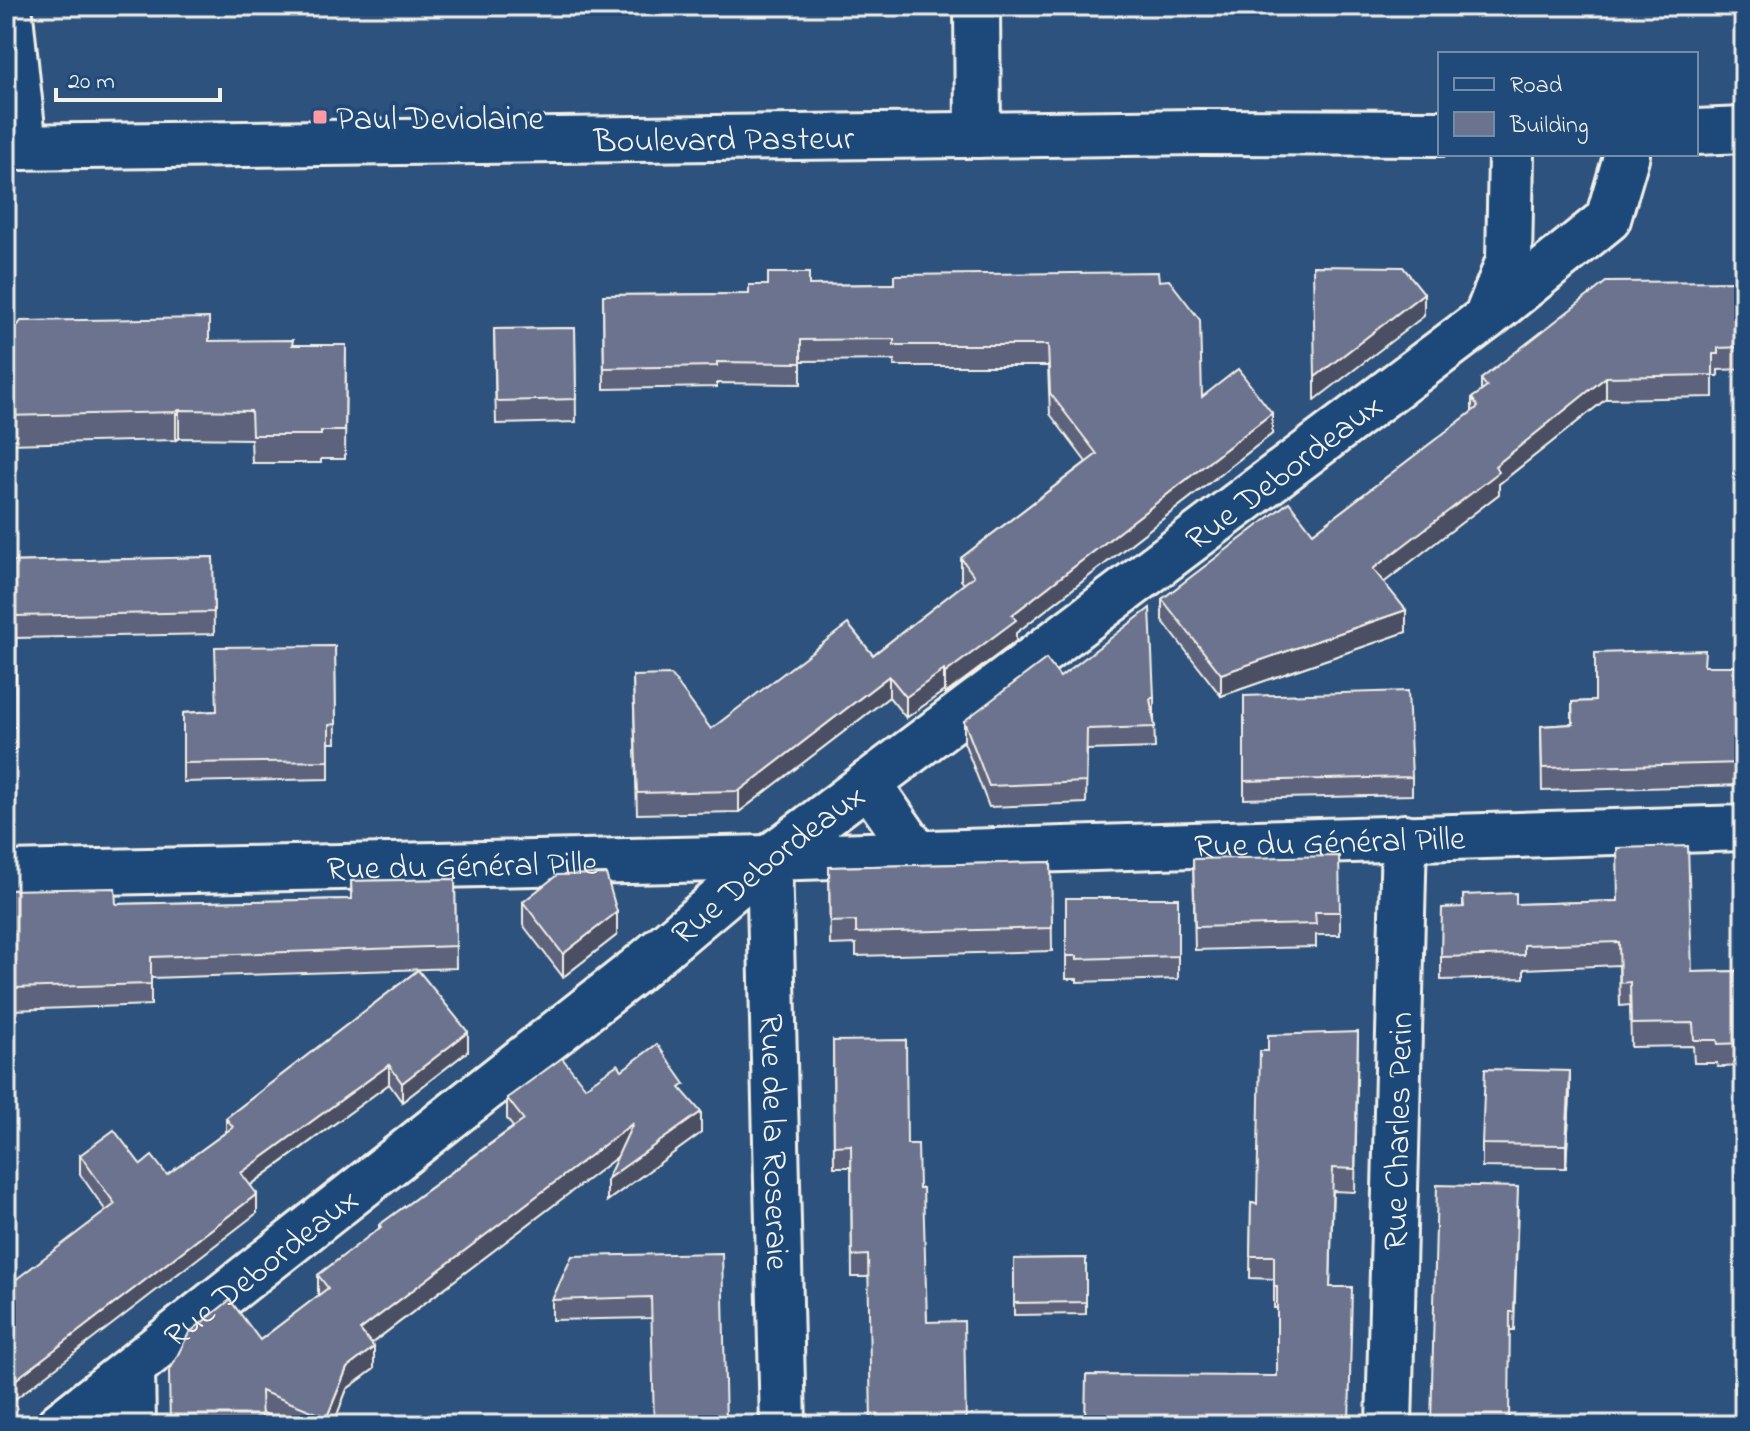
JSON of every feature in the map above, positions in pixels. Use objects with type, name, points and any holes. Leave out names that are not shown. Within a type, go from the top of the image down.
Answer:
[{"type":"street","points":[[9,6],[15,147]]},
{"type":"street","points":[[977,6],[978,135]]},
{"type":"street","points":[[1698,132],[1744,130]]},
{"type":"street","name":"Boulevard Pasteur","points":[[15,147],[1200,132],[1438,133]]},
{"type":"street","points":[[1486,318],[1509,260],[1511,156]]},
{"type":"street","name":"Rue Debordeaux","points":[[59,1425],[635,971],[769,858],[1486,318],[1608,219],[1626,156]]},
{"type":"street","points":[[868,783],[916,852]]},
{"type":"street","name":"Rue du Général Pille","points":[[6,874],[769,858],[1744,828]]},
{"type":"street","name":"Rue Charles Perin","points":[[1389,1425],[1404,837]]},
{"type":"street","name":"Rue de la Roseraie","points":[[769,858],[783,1425]]},
{"type":"street","points":[[132,1368],[133,1425]]},
{"type":"building","points":[[1313,266],[1403,267],[1424,293],[1315,377]]},
{"type":"building","points":[[1158,272],[1159,281],[1169,280],[1200,320],[1202,397],[1238,369],[1272,413],[1012,615],[1016,620],[945,673],[944,670],[906,697],[889,676],[739,791],[637,793],[633,676],[671,675],[711,729],[848,624],[873,655],[974,576],[961,558],[1097,454],[1050,393],[1048,345],[894,345],[894,339],[801,340],[801,363],[717,362],[717,366],[604,368],[603,295],[749,294],[749,285],[768,285],[768,273],[809,273],[809,285],[894,284],[894,275]]},
{"type":"building","points":[[1744,281],[1744,347],[1718,348],[1718,354],[1713,354],[1713,375],[1606,377],[1495,466],[1499,472],[1373,569],[1406,610],[1221,674],[1162,599],[1289,502],[1313,533],[1478,407],[1472,398],[1487,387],[1481,379],[1606,282]]},
{"type":"building","points":[[209,318],[209,341],[293,340],[292,345],[346,345],[345,431],[321,431],[321,435],[252,435],[251,411],[179,410],[6,416],[6,325],[18,325],[21,321]]},
{"type":"building","points":[[575,328],[576,399],[496,401],[494,329]]},
{"type":"building","points":[[213,557],[214,612],[15,616],[16,727],[6,727],[6,562]]},
{"type":"building","points":[[1150,608],[1154,697],[1150,699],[1155,727],[1087,729],[1086,782],[989,786],[964,721],[1046,659],[1060,677]]},
{"type":"building","points":[[335,646],[336,724],[329,725],[329,761],[183,763],[183,713],[217,711],[215,647]]},
{"type":"building","points":[[1705,650],[1704,666],[1744,666],[1744,763],[1542,768],[1541,726],[1573,724],[1572,702],[1595,701],[1595,653]]},
{"type":"building","points":[[1408,691],[1412,777],[1244,781],[1244,696]]},
{"type":"building","points":[[1688,846],[1692,972],[1744,971],[1744,1043],[1718,1044],[1717,1040],[1694,1040],[1693,1023],[1631,1024],[1630,982],[1620,983],[1619,942],[1524,945],[1524,955],[1441,957],[1442,908],[1464,907],[1463,895],[1516,893],[1516,904],[1618,901],[1617,848]]},
{"type":"building","points":[[1339,856],[1340,912],[1315,912],[1316,924],[1195,927],[1193,859]]},
{"type":"building","points":[[1051,862],[1052,928],[856,933],[856,921],[830,922],[829,867]]},
{"type":"building","points":[[606,874],[617,912],[563,954],[523,902],[557,875]]},
{"type":"building","points":[[455,879],[456,946],[151,957],[151,984],[12,988],[11,980],[6,980],[6,890],[115,888],[116,904],[352,899],[351,881]]},
{"type":"building","points":[[1066,898],[1178,898],[1178,956],[1077,959],[1077,956],[1066,956]]},
{"type":"building","points":[[418,970],[468,1032],[402,1083],[389,1065],[241,1173],[257,1194],[6,1387],[6,1287],[115,1204],[80,1155],[114,1130],[141,1165],[152,1156],[167,1175],[233,1127],[226,1118]]},
{"type":"building","points":[[1358,1032],[1355,1169],[1333,1168],[1330,1287],[1352,1287],[1349,1425],[1085,1425],[1086,1375],[1277,1376],[1274,1256],[1250,1256],[1251,1203],[1257,1204],[1260,1051],[1268,1051],[1268,1035]]},
{"type":"building","points":[[906,1040],[907,1144],[918,1144],[919,1188],[923,1188],[927,1322],[964,1321],[966,1425],[871,1425],[868,1255],[852,1256],[851,1145],[834,1146],[833,1041]]},
{"type":"building","points":[[657,1044],[685,1084],[680,1088],[701,1112],[607,1179],[633,1123],[360,1330],[374,1347],[347,1368],[327,1417],[261,1391],[262,1425],[170,1425],[169,1372],[189,1333],[230,1300],[260,1340],[328,1288],[318,1275],[381,1227],[379,1225],[524,1120],[507,1098],[562,1058],[585,1087],[618,1064],[622,1070]]},
{"type":"building","points":[[1485,1069],[1570,1071],[1566,1145],[1482,1144]]},
{"type":"building","points":[[1437,1185],[1518,1187],[1514,1312],[1510,1312],[1509,1425],[1431,1425]]},
{"type":"building","points":[[722,1253],[726,1425],[654,1425],[651,1297],[552,1300],[572,1256]]},
{"type":"building","points":[[1086,1258],[1086,1302],[1014,1303],[1014,1259]]},
{"type":"place","name":"Paul Deviolaine","points":[[320,117]]}]
